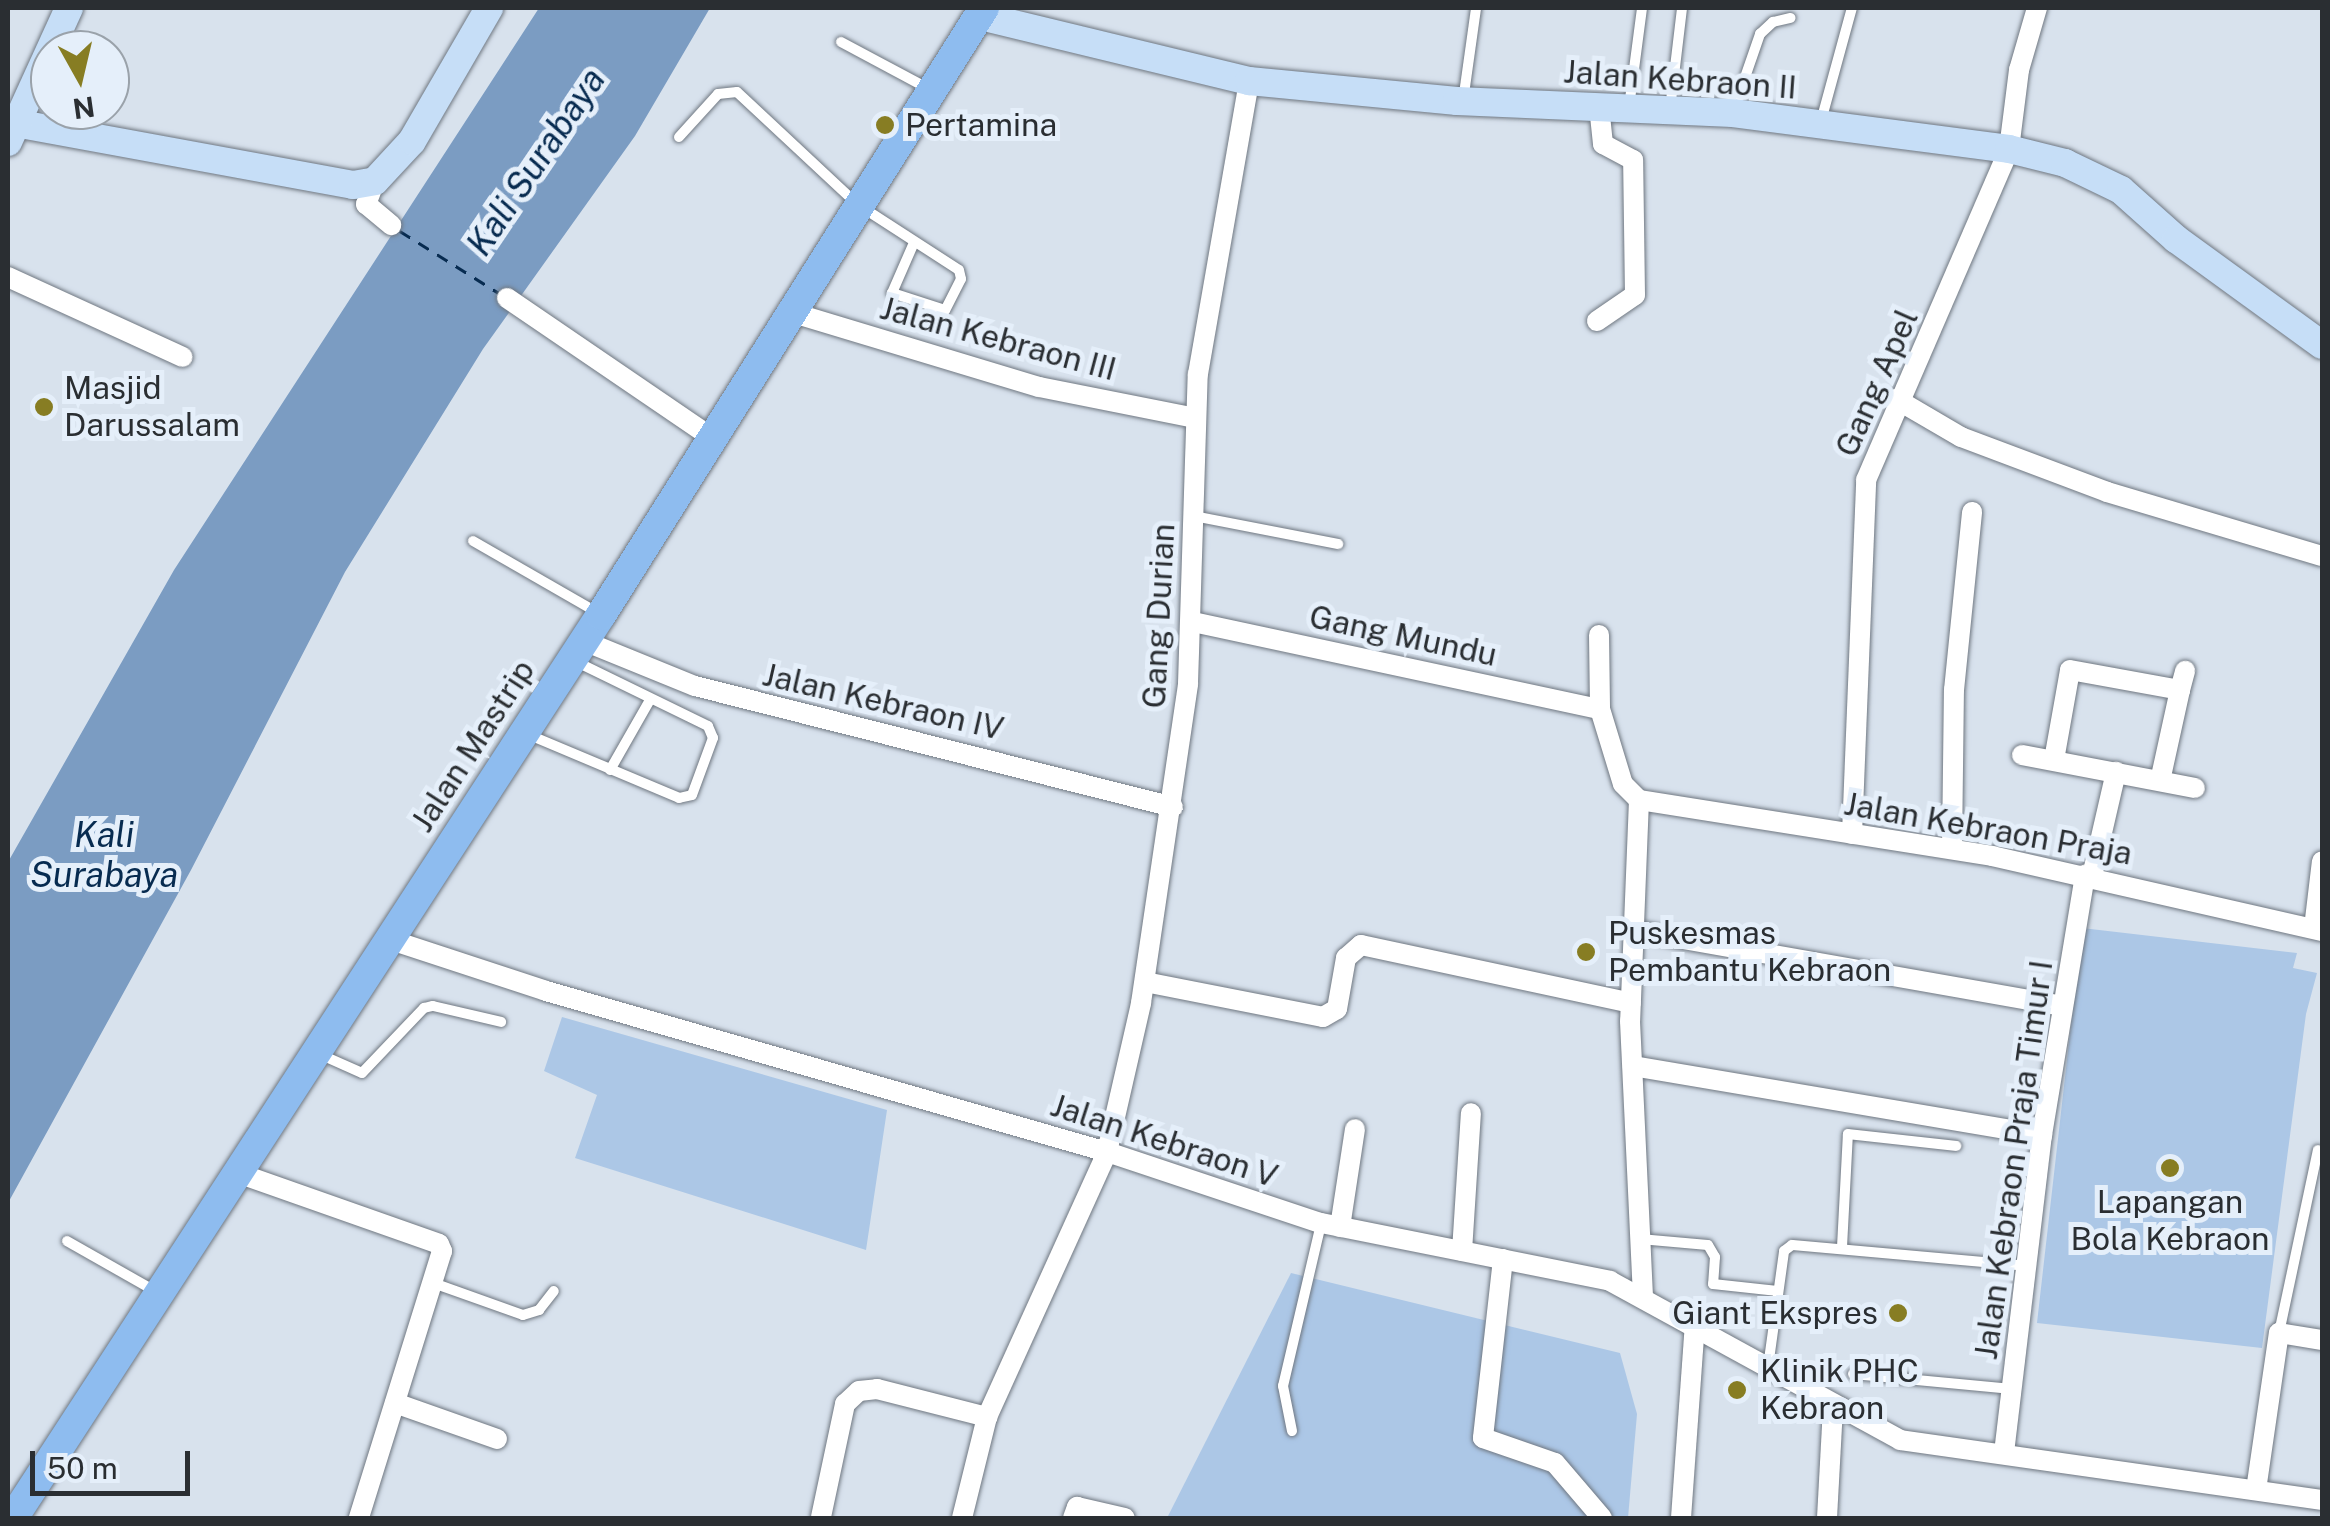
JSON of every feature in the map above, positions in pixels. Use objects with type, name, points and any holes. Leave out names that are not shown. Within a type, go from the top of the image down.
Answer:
[{"type":"main road","name":"Jalan Mastrip","points":[[13,1518],[234,1172],[601,615],[788,312],[982,12]]},
{"type":"street","points":[[69,8],[10,135],[353,184],[375,181]]},
{"type":"street","points":[[391,225],[366,204],[375,181],[412,141],[489,8]]},
{"type":"street","name":"Gang Apel","points":[[1852,834],[1866,480],[1896,399],[1927,346],[2009,149],[2019,70],[2037,8]]},
{"type":"street","name":"Jalan Kebraon II","points":[[982,12],[1249,81],[1463,101],[1733,113],[2009,149],[2064,163],[2120,190],[2176,240],[2322,345]]},
{"type":"street","name":"Gang Durian","points":[[962,1518],[988,1418],[1107,1152],[1145,982],[1173,807],[1194,622],[1194,418],[1207,300],[1249,81]]},
{"type":"street","points":[[1597,321],[1635,294],[1633,160],[1603,144],[1599,108]]},
{"type":"street","points":[[8,277],[183,357]]},
{"type":"street","points":[[508,298],[711,438]]},
{"type":"street","name":"Jalan Kebraon III","points":[[788,312],[1038,387],[1194,418]]},
{"type":"street","points":[[1896,399],[1961,437],[2107,492],[2322,556]]},
{"type":"street","points":[[1952,850],[1954,690],[1972,512]]},
{"type":"street","name":"Gang Mundu","points":[[1194,622],[1600,709]]},
{"type":"street","points":[[1598,635],[1600,709],[1623,784],[1639,800],[1630,1003],[1643,1294]]},
{"type":"street","name":"Jalan Kebraon IV","points":[[578,650],[694,686],[1173,807]]},
{"type":"street","points":[[2054,760],[2070,670],[2183,680],[2160,780]]},
{"type":"street","points":[[2022,755],[2195,788]]},
{"type":"street","name":"Jalan Kebraon Praja Timur I","points":[[2004,1454],[2042,1135],[2062,1006],[2116,772]]},
{"type":"street","name":"Jalan Kebraon Praja","points":[[1639,800],[2089,876],[2318,930]]},
{"type":"street","points":[[2318,930],[2322,861]]},
{"type":"street","points":[[1632,930],[2062,1006]]},
{"type":"street","name":"Jalan Kebraon V","points":[[388,938],[546,991],[1107,1152],[1331,1225],[1610,1280],[1643,1294],[1834,1408],[1900,1440],[2256,1490],[2315,1505]]},
{"type":"street","points":[[1145,982],[1323,1017],[1336,1009],[1346,958],[1361,945],[1630,1003]]},
{"type":"street","points":[[1633,1066],[2042,1135]]},
{"type":"street","points":[[1462,1251],[1471,1113]]},
{"type":"street","points":[[1331,1225],[1355,1129]]},
{"type":"street","points":[[234,1172],[439,1244],[436,1284],[359,1518]]},
{"type":"street","points":[[1503,1259],[1484,1438],[1555,1463],[1602,1518]]},
{"type":"street","points":[[1681,1518],[1695,1324]]},
{"type":"street","points":[[2256,1490],[2279,1333],[2322,1340]]},
{"type":"street","points":[[821,1517],[846,1404],[860,1391],[878,1388],[988,1418]]},
{"type":"street","points":[[395,1404],[497,1439]]},
{"type":"street","points":[[1827,1518],[1834,1408]]},
{"type":"street","points":[[1074,1518],[1077,1507],[1125,1518]]},
{"type":"lane","points":[[1463,101],[1476,8]]},
{"type":"lane","points":[[1628,108],[1642,8]]},
{"type":"lane","points":[[1670,110],[1682,8]]},
{"type":"lane","points":[[1820,126],[1852,8]]},
{"type":"lane","points":[[1733,113],[1760,34],[1772,22],[1792,18]]},
{"type":"lane","points":[[840,42],[932,91]]},
{"type":"lane","points":[[679,136],[718,94],[737,92],[857,204],[960,274],[945,310],[892,293],[913,245]]},
{"type":"lane","points":[[1194,516],[1338,544]]},
{"type":"lane","points":[[472,541],[601,615]]},
{"type":"lane","points":[[524,732],[679,798],[692,795],[712,731],[650,700],[578,650]]},
{"type":"lane","points":[[610,770],[650,700]]},
{"type":"lane","points":[[314,1052],[362,1073],[424,1008],[447,1007],[501,1022]]},
{"type":"lane","points":[[1842,1247],[1848,1134],[1956,1146]]},
{"type":"lane","points":[[2279,1333],[2318,1150]]},
{"type":"lane","points":[[1292,1431],[1283,1386],[1331,1225]]},
{"type":"lane","points":[[1640,1239],[1708,1244],[1715,1257],[1714,1284],[1778,1292]]},
{"type":"lane","points":[[67,1241],[156,1292]]},
{"type":"lane","points":[[1768,1370],[1784,1251],[1792,1245],[2027,1266]]},
{"type":"lane","points":[[436,1284],[523,1315],[539,1310],[554,1291]]},
{"type":"lane","points":[[1853,1374],[2013,1390]]},
{"type":"shaded area","name":"Lapangan Bola Kebraon","points":[[2082,928],[2297,953],[2293,968],[2317,973],[2306,1014],[2262,1348],[2037,1323]]},
{"type":"shaded area","points":[[562,1017],[887,1110],[866,1250],[575,1158],[597,1095],[544,1071]]},
{"type":"shaded area","points":[[1291,1273],[1620,1353],[1637,1414],[1628,1518],[1167,1518]]},
{"type":"water","name":"Kali Surabaya","points":[[539,8],[710,8],[635,136],[483,349],[345,572],[191,870],[8,1203],[8,862],[174,570]]},
{"type":"ferry route","points":[[400,231],[499,293]]},
{"type":"place","name":"Pertamina","points":[[885,125]]},
{"type":"place","name":"Masjid Darussalam","points":[[44,407]]},
{"type":"place","name":"Puskesmas Pembantu Kebraon","points":[[1586,952]]},
{"type":"place","name":"Lapangan Bola Kebraon","points":[[2170,1168]]},
{"type":"place","name":"Giant Ekspres","points":[[1898,1313]]},
{"type":"place","name":"Klinik PHC Kebraon","points":[[1737,1390]]}]
